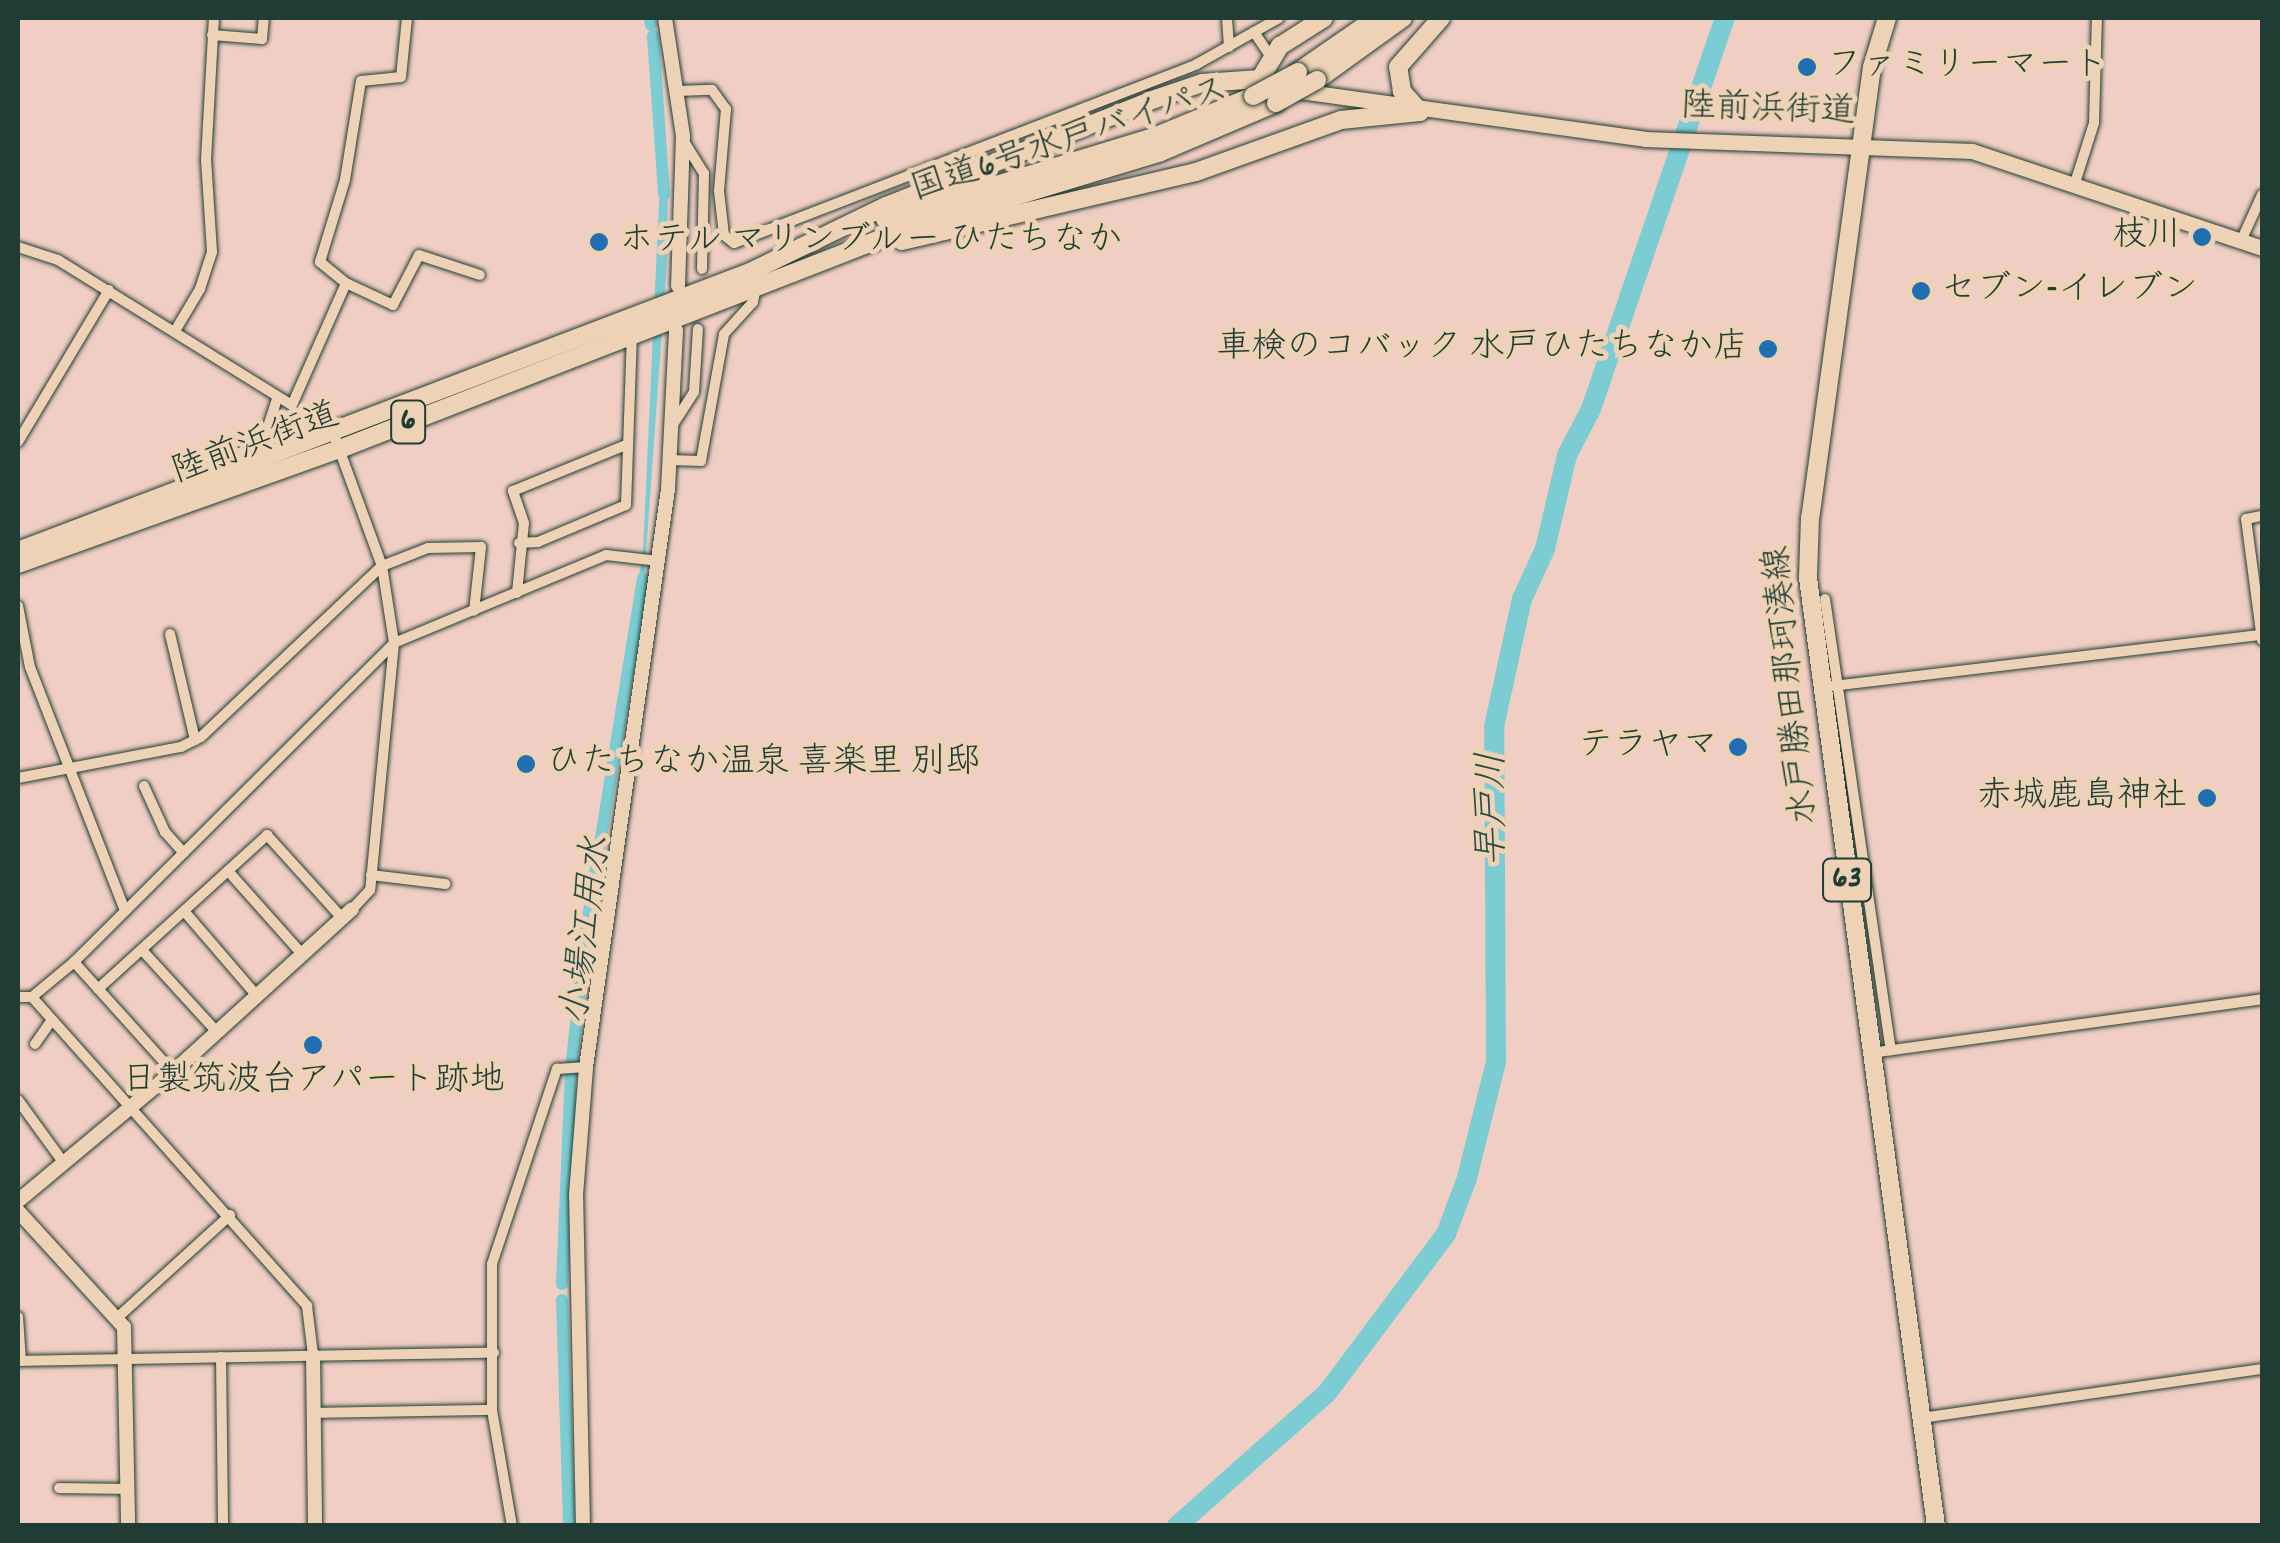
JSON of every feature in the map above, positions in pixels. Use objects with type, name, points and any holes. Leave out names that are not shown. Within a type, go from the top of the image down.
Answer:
[{"type":"main road","points":[[768,264],[886,206],[1202,82],[1257,88],[1270,56],[1324,18]]},
{"type":"main road","name":"国道6号水戸バイパス","points":[[768,264],[936,201],[1181,127],[1298,72],[1376,18]]},
{"type":"main road","name":"国道6号水戸バイパス","points":[[795,270],[1189,142],[1276,104],[1317,80],[1403,18]]},
{"type":"main road","points":[[1420,112],[1402,91],[1398,67],[1441,18]]},
{"type":"main road","name":"水戸勝田那珂湊線","points":[[1887,18],[1874,52],[1810,530],[1870,1053],[1936,1526]]},
{"type":"main road","name":"陸前浜街道","points":[[1257,88],[1652,140],[1972,151],[2075,182],[2262,248]]},
{"type":"main road","points":[[795,270],[1196,172],[1342,120],[1420,112]]},
{"type":"main road","name":"陸前浜街道","points":[[18,552],[210,482],[337,442],[768,264]]},
{"type":"main road","name":"陸前浜街道","points":[[18,564],[795,270]]},
{"type":"street","points":[[175,330],[200,289],[212,252],[206,160],[214,18]]},
{"type":"street","points":[[212,35],[262,39],[264,18]]},
{"type":"street","points":[[407,18],[401,77],[360,81],[345,180],[320,262],[346,284],[393,306],[419,255],[480,275]]},
{"type":"street","points":[[665,18],[683,140],[678,286]]},
{"type":"street","points":[[1227,18],[1229,47]]},
{"type":"street","points":[[677,91],[712,90],[726,108],[719,191],[724,234],[734,243],[967,147],[1197,64],[1279,18]]},
{"type":"street","points":[[2075,182],[2094,123],[2097,18]]},
{"type":"street","points":[[1254,32],[1270,56]]},
{"type":"street","points":[[1197,64],[1202,82]]},
{"type":"street","points":[[683,140],[704,172],[702,269]]},
{"type":"street","points":[[2241,241],[2262,195]]},
{"type":"street","points":[[18,247],[58,260],[292,405],[346,284]]},
{"type":"street","points":[[670,460],[701,460],[724,334],[753,302],[756,286]]},
{"type":"street","points":[[19,434],[109,290]]},
{"type":"street","points":[[672,428],[694,392],[698,329]]},
{"type":"street","points":[[583,1526],[576,1195],[586,1067],[659,561],[670,460],[676,330]]},
{"type":"street","points":[[520,542],[538,542],[626,505],[632,334]]},
{"type":"street","points":[[210,482],[206,470],[263,442],[277,399]]},
{"type":"street","points":[[18,1201],[173,1072],[370,890],[394,643],[382,566],[337,442]]},
{"type":"street","points":[[516,593],[524,523],[513,491],[628,444]]},
{"type":"street","points":[[1830,687],[2262,638],[2246,519],[2262,516]]},
{"type":"street","points":[[18,778],[195,740],[382,566],[428,548],[481,547],[474,611]]},
{"type":"street","points":[[18,997],[32,997],[74,962],[394,643],[606,555],[659,561]]},
{"type":"street","points":[[1825,599],[1830,687],[1891,1050]]},
{"type":"street","points":[[18,606],[30,667],[125,911]]},
{"type":"street","points":[[170,634],[195,740]]},
{"type":"street","points":[[144,786],[164,832],[184,853]]},
{"type":"street","points":[[98,989],[267,835],[347,913]]},
{"type":"street","points":[[228,871],[302,954]]},
{"type":"street","points":[[371,875],[445,884]]},
{"type":"street","points":[[184,912],[257,996]]},
{"type":"street","points":[[142,950],[217,1032]]},
{"type":"street","points":[[74,962],[173,1072]]},
{"type":"street","points":[[32,997],[307,1306],[313,1355],[316,1526]]},
{"type":"street","points":[[1870,1053],[2262,998]]},
{"type":"street","points":[[34,1044],[52,1022]]},
{"type":"street","points":[[512,1526],[492,1410],[496,1234],[527,1167],[557,1069],[586,1067]]},
{"type":"street","points":[[18,1100],[63,1162]]},
{"type":"street","points":[[18,1211],[124,1327],[128,1526]]},
{"type":"street","points":[[117,1318],[230,1215]]},
{"type":"street","points":[[18,1318],[19,1361],[494,1352]]},
{"type":"street","points":[[221,1356],[223,1526]]},
{"type":"street","points":[[1922,1418],[2262,1369]]},
{"type":"street","points":[[314,1413],[492,1410]]},
{"type":"street","points":[[59,1488],[127,1489]]},
{"type":"water","points":[[660,181],[668,181],[667,262],[643,595],[636,594],[643,551]]},
{"type":"waterway","name":"小場江用水","points":[[650,18],[651,25]]},
{"type":"waterway","name":"早戸川","points":[[1177,1526],[1327,1393],[1446,1234],[1467,1178],[1496,1062],[1494,727],[1522,599],[1545,549],[1567,455],[1591,409],[1725,18]]},
{"type":"waterway","name":"小場江用水","points":[[653,36],[664,195]]},
{"type":"waterway","name":"小場江用水","points":[[572,1061],[586,930],[643,579]]},
{"type":"waterway","name":"小場江用水","points":[[562,1284],[571,1070]]},
{"type":"waterway","name":"小場江用水","points":[[562,1300],[569,1526]]},
{"type":"place","name":"ファミリーマート","points":[[1807,67]]},
{"type":"place","name":"枝川","points":[[2202,237]]},
{"type":"place","name":"ホテル マリンブルー ひたちなか","points":[[599,242]]},
{"type":"place","name":"セブン-イレブン","points":[[1921,291]]},
{"type":"place","name":"車検のコバック 水戸ひたちなか店","points":[[1768,349]]},
{"type":"place","name":"テラヤマ","points":[[1738,747]]},
{"type":"place","name":"ひたちなか温泉 喜楽里 別邸","points":[[526,764]]},
{"type":"place","name":"赤城鹿島神社","points":[[2207,798]]},
{"type":"place","name":"日製筑波台アパート跡地","points":[[313,1045]]}]
